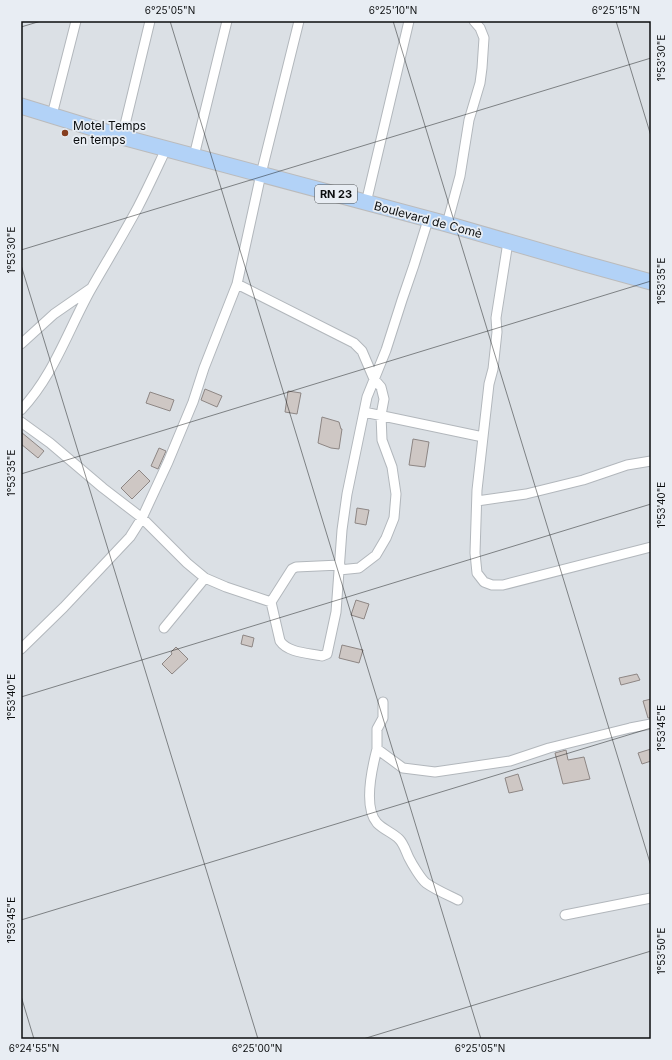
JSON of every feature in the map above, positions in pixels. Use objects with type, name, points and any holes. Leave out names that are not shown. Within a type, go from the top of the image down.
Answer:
[{"type":"main road","name":"Boulevard de Comè","points":[[21,106],[122,137],[447,224],[651,282]]},
{"type":"street","points":[[52,115],[76,21]]},
{"type":"street","points":[[122,137],[150,21]]},
{"type":"street","points":[[194,156],[227,21]]},
{"type":"street","points":[[21,648],[64,607],[125,542],[142,518],[193,402],[204,368],[237,284],[261,174],[299,21]]},
{"type":"street","points":[[366,203],[409,21]]},
{"type":"street","points":[[447,224],[460,176],[469,120],[480,83],[482,68],[484,38],[480,28],[474,21]]},
{"type":"street","points":[[21,410],[51,370],[91,288],[103,270],[138,206],[166,149]]},
{"type":"street","points":[[237,284],[354,343],[362,351],[374,378],[382,387],[384,399],[381,415],[382,440],[392,467],[396,494],[394,518],[386,538],[376,555],[359,568],[339,567],[296,567],[292,569],[271,602],[276,627],[280,641],[283,645],[288,649],[324,656],[327,654],[336,612],[339,567],[342,530],[347,494],[367,397],[374,378],[386,350],[428,220]]},
{"type":"street","points":[[508,242],[496,318],[498,332],[493,368],[489,384],[477,501],[475,553],[477,573],[484,582],[492,585],[503,585],[651,547]]},
{"type":"street","points":[[21,344],[54,314],[91,288]]},
{"type":"street","points":[[364,412],[483,437]]},
{"type":"street","points":[[21,422],[50,443],[103,488],[142,518],[205,578],[226,587],[271,602]]},
{"type":"street","points":[[477,501],[526,494],[583,480],[627,466],[651,461]]},
{"type":"street","points":[[164,628],[205,578]]},
{"type":"street","points":[[383,702],[383,718],[377,729],[377,749],[370,785],[370,804],[373,816],[388,832],[399,839],[409,858],[425,882],[458,900]]},
{"type":"street","points":[[377,749],[403,768],[435,772],[510,761],[550,748],[651,724]]},
{"type":"street","points":[[565,915],[651,898]]},
{"type":"building","points":[[205,389],[222,396],[217,407],[201,400]]},
{"type":"building","points":[[288,391],[301,393],[297,414],[285,412]]},
{"type":"building","points":[[150,392],[174,400],[170,411],[146,403]]},
{"type":"building","points":[[322,417],[339,422],[342,429],[339,449],[331,448],[318,443]]},
{"type":"building","points":[[21,432],[44,451],[38,458],[21,444]]},
{"type":"building","points":[[413,439],[429,442],[425,467],[409,465]]},
{"type":"building","points":[[159,448],[166,451],[158,469],[151,466]]},
{"type":"building","points":[[139,470],[150,481],[132,499],[121,488]]},
{"type":"building","points":[[357,508],[369,510],[366,525],[355,523]]},
{"type":"building","points":[[356,600],[369,604],[364,619],[351,615]]},
{"type":"building","points":[[243,635],[254,638],[252,647],[241,644]]},
{"type":"building","points":[[342,645],[363,650],[359,663],[339,658]]},
{"type":"building","points":[[176,647],[188,659],[172,674],[162,664],[172,654],[171,652]]},
{"type":"building","points":[[637,674],[640,680],[621,685],[619,678]]},
{"type":"building","points":[[651,699],[651,718],[648,718],[643,701]]},
{"type":"building","points":[[651,749],[651,761],[642,764],[638,753]]},
{"type":"building","points":[[566,750],[568,760],[584,757],[590,779],[563,784],[555,753]]},
{"type":"building","points":[[518,774],[523,790],[509,793],[505,778]]},
{"type":"place","name":"Motel Temps en temps","points":[[65,133]]}]
